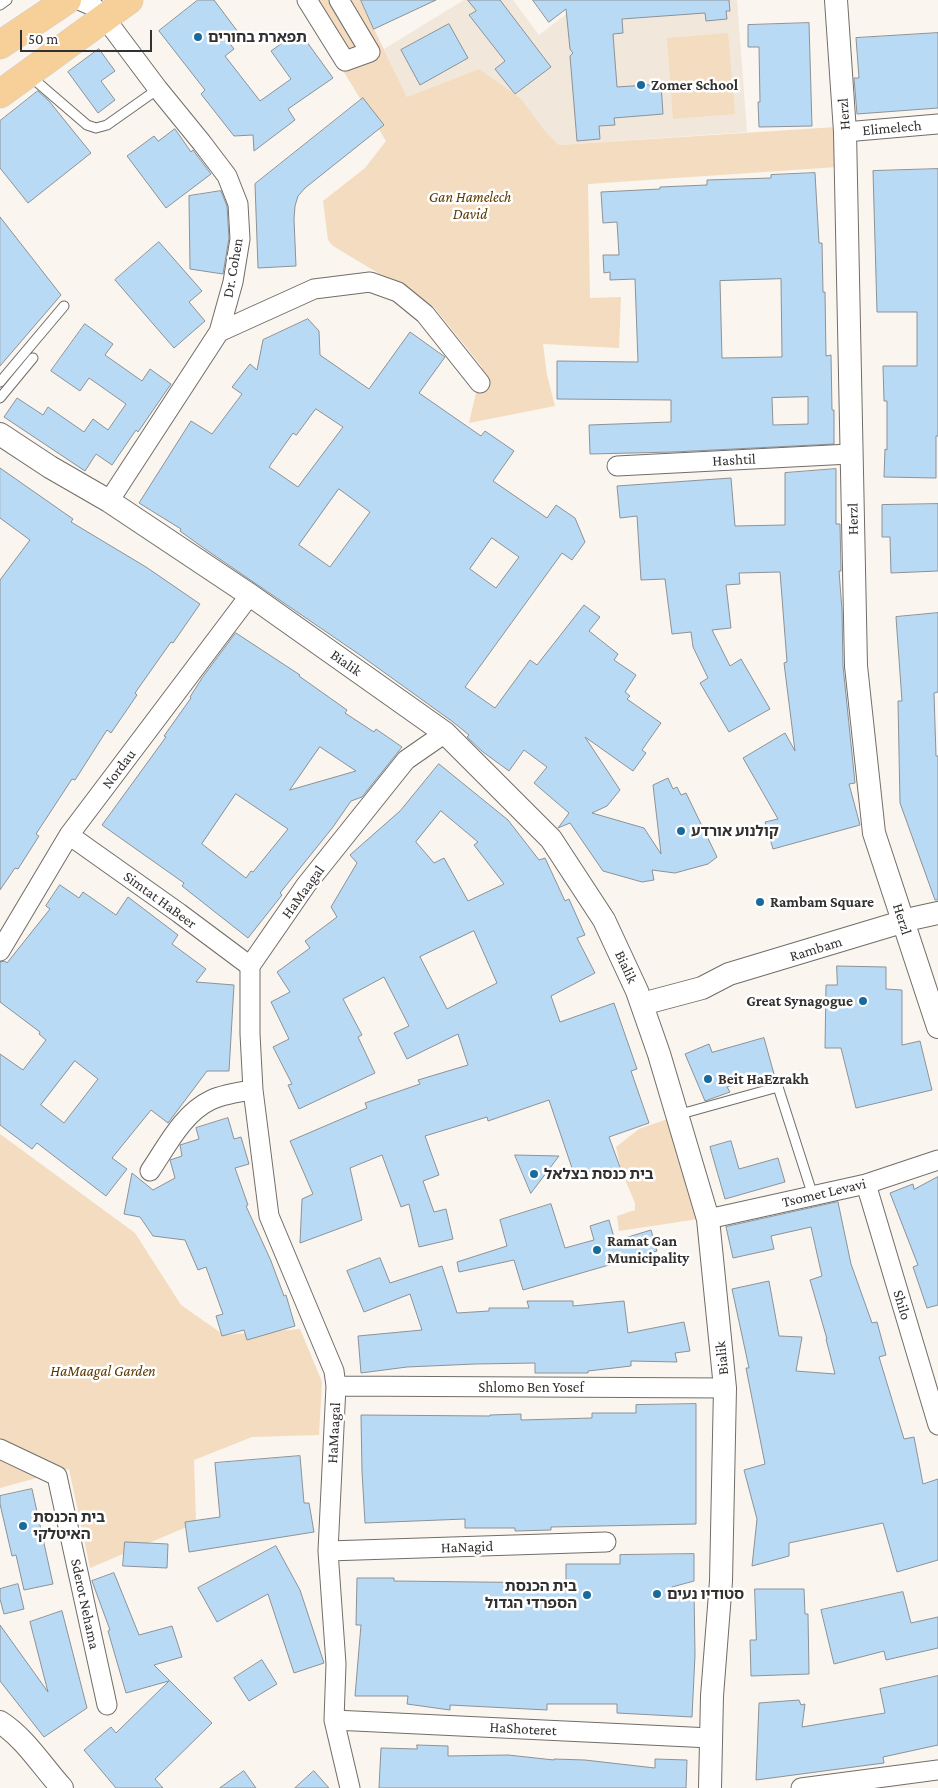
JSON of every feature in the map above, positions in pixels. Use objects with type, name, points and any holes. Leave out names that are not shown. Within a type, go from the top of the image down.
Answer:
[{"type":"main road","points":[[0,94],[129,0]]},
{"type":"main road","points":[[0,45],[65,1]]},
{"type":"street","points":[[307,0],[345,62],[370,52],[339,0]]},
{"type":"street","name":"Herzl","points":[[836,0],[845,132],[850,454],[856,666],[874,833],[938,1027]]},
{"type":"street","name":"Dr. Cohen","points":[[65,1],[93,6],[104,17],[227,176],[238,204],[240,239],[233,282],[219,332],[109,501]]},
{"type":"street","name":"Elimelech","points":[[845,132],[938,124]]},
{"type":"street","points":[[219,332],[314,289],[370,282],[398,292],[425,314],[480,383]]},
{"type":"street","name":"Bialik","points":[[0,434],[50,467],[109,501],[250,595],[444,733],[551,839],[604,920],[640,998],[659,1054],[708,1219],[725,1388],[721,1581],[712,1696],[710,1788]]},
{"type":"street","name":"Hashtil","points":[[617,466],[850,454]]},
{"type":"street","name":"Nordau","points":[[0,951],[68,834],[250,595]]},
{"type":"street","name":"HaMaagal","points":[[350,1788],[334,1720],[336,1664],[328,1551],[336,1386],[334,1371],[269,1216],[253,1090],[250,1034],[250,966],[306,885],[406,760],[444,733]]},
{"type":"street","name":"Simtat HaBeer","points":[[68,834],[250,966]]},
{"type":"street","points":[[895,895],[919,910],[937,913]]},
{"type":"street","name":"Rambam","points":[[640,998],[697,978],[729,974],[937,913]]},
{"type":"street","points":[[150,1171],[184,1122],[195,1110],[211,1100],[228,1094],[253,1090]]},
{"type":"street","name":"Tsomet Levavi","points":[[708,1219],[866,1184],[938,1160]]},
{"type":"street","name":"Shilo","points":[[866,1184],[938,1425]]},
{"type":"street","name":"Shlomo Ben Yosef","points":[[336,1386],[725,1388]]},
{"type":"street","name":"Sderot Nehama","points":[[0,1449],[57,1476],[107,1705]]},
{"type":"street","name":"HaNagid","points":[[328,1551],[606,1542]]},
{"type":"street","name":"HaShoteret","points":[[334,1720],[711,1738]]},
{"type":"street","points":[[0,1722],[10,1728],[28,1747],[62,1788]]},
{"type":"street","points":[[0,1734],[21,1752],[42,1766]]},
{"type":"street","points":[[801,1788],[938,1770]]},
{"type":"lane","points":[[0,5],[7,0]]},
{"type":"lane","points":[[28,74],[88,125],[96,128],[107,125],[158,89]]},
{"type":"lane","points":[[0,382],[64,306]]},
{"type":"lane","points":[[0,398],[33,358]]},
{"type":"lane","points":[[677,1115],[778,1087],[813,1196]]},
{"type":"shaded area","name":"Zomer School","points":[[464,0],[513,0],[539,35],[585,0],[737,0],[747,132],[559,145],[479,69],[407,97],[384,49]]},
{"type":"green space","name":"Gan Hamelech David","points":[[300,0],[360,0],[407,97],[479,69],[521,99],[544,130],[559,145],[836,127],[837,167],[588,184],[590,298],[621,297],[619,348],[543,344],[547,375],[555,406],[469,423],[482,367],[433,306],[333,246],[328,240],[323,201],[365,168],[386,141]]},
{"type":"green space","points":[[728,33],[735,114],[673,119],[667,38]]},
{"type":"green space","points":[[676,1116],[705,1218],[619,1231],[617,1216],[635,1210],[635,1203],[621,1170],[616,1147],[639,1129]]},
{"type":"green space","name":"HaMaagal Garden","points":[[0,1134],[135,1233],[181,1305],[224,1335],[300,1329],[322,1382],[319,1435],[252,1437],[194,1460],[196,1523],[90,1568],[69,1469],[0,1488]]},
{"type":"building","points":[[198,0],[214,0],[238,32],[228,41],[234,49],[225,56],[260,101],[291,79],[271,51],[299,31],[333,78],[288,109],[295,120],[254,151],[253,135],[234,136],[201,94],[205,90],[159,31]]},
{"type":"building","points":[[361,0],[436,0],[374,29]]},
{"type":"building","points":[[468,0],[500,0],[551,67],[515,94],[495,69],[505,61],[469,15],[476,11]]},
{"type":"building","points":[[533,0],[729,0],[730,11],[726,11],[727,19],[706,21],[705,13],[622,19],[623,33],[613,34],[617,87],[661,84],[663,114],[614,118],[615,125],[599,126],[600,139],[577,141],[570,56],[573,53],[570,49],[566,9],[549,22]]},
{"type":"building","points":[[809,23],[812,126],[759,127],[759,47],[748,47],[748,25]]},
{"type":"building","points":[[449,24],[468,58],[420,85],[401,50]]},
{"type":"building","points":[[938,33],[938,108],[857,114],[854,78],[859,78],[856,38]]},
{"type":"building","points":[[99,49],[115,71],[101,81],[115,100],[98,113],[68,72]]},
{"type":"building","points":[[38,91],[49,101],[91,153],[28,203],[0,168],[0,121]]},
{"type":"building","points":[[363,98],[384,125],[305,188],[298,196],[294,219],[296,266],[258,268],[255,184]]},
{"type":"building","points":[[175,129],[191,152],[193,150],[211,174],[166,208],[127,156],[154,136],[158,141]]},
{"type":"building","points":[[938,169],[938,436],[936,436],[936,478],[884,477],[885,449],[887,450],[887,401],[884,401],[883,366],[917,366],[917,312],[877,312],[873,171]]},
{"type":"building","points":[[815,173],[819,243],[822,243],[823,292],[825,292],[826,356],[831,355],[834,444],[590,454],[589,425],[671,422],[671,400],[557,399],[557,361],[638,362],[635,279],[610,280],[610,272],[604,273],[603,255],[619,255],[617,222],[603,223],[601,192],[707,185],[707,180],[771,178],[771,175]],"holes":[[[781,279],[782,357],[722,358],[720,281]],[[808,397],[808,424],[773,425],[772,398]]]},
{"type":"building","points":[[221,191],[227,206],[229,238],[223,274],[190,269],[189,196]]},
{"type":"building","points":[[0,217],[61,295],[0,366]]},
{"type":"building","points":[[159,242],[202,291],[189,302],[205,321],[174,348],[115,280]]},
{"type":"building","points":[[308,319],[319,331],[320,355],[369,389],[410,332],[445,357],[419,393],[481,436],[485,431],[514,451],[493,481],[547,518],[556,505],[575,518],[585,542],[572,560],[562,553],[465,687],[495,708],[530,660],[537,665],[584,605],[600,617],[589,631],[618,654],[614,660],[636,675],[625,692],[630,696],[627,699],[661,723],[642,750],[646,753],[633,771],[585,737],[620,790],[607,806],[592,813],[644,828],[661,854],[653,785],[668,778],[673,789],[677,787],[681,795],[686,793],[717,857],[708,864],[675,873],[652,870],[654,880],[642,882],[603,871],[570,823],[558,828],[569,813],[534,783],[547,767],[524,750],[509,771],[483,752],[467,737],[469,735],[453,722],[360,655],[205,549],[180,531],[181,529],[139,503],[191,421],[212,434],[242,394],[232,387],[250,364],[257,370],[263,340]],"holes":[[[316,409],[343,427],[298,487],[269,467],[293,433],[296,435]],[[339,489],[370,512],[330,567],[299,545]],[[492,538],[519,557],[496,588],[470,569]]]},
{"type":"building","points":[[85,324],[113,344],[105,355],[142,381],[150,369],[171,384],[138,432],[136,430],[112,465],[96,454],[85,471],[4,417],[17,398],[43,415],[48,407],[84,432],[93,419],[108,430],[126,404],[89,378],[80,391],[51,371]]},
{"type":"building","points":[[0,468],[73,519],[71,522],[146,567],[200,604],[135,693],[137,695],[111,733],[107,730],[75,780],[72,779],[36,834],[39,836],[18,869],[15,868],[0,890],[0,580],[30,540],[0,518]]},
{"type":"building","points":[[836,469],[836,524],[840,524],[841,571],[839,571],[843,666],[855,783],[849,784],[860,825],[773,849],[765,822],[778,819],[743,758],[785,733],[795,751],[784,663],[787,662],[780,572],[739,573],[740,584],[726,585],[731,628],[712,630],[730,666],[741,659],[770,709],[729,732],[700,683],[708,678],[693,647],[691,632],[672,634],[665,579],[641,580],[637,516],[620,518],[617,486],[731,478],[735,526],[785,525],[785,473]]},
{"type":"building","points":[[938,504],[938,571],[891,573],[890,537],[882,537],[882,505]]},
{"type":"building","points":[[938,613],[938,692],[934,693],[936,756],[938,756],[938,900],[935,900],[900,803],[898,701],[902,701],[896,617]]},
{"type":"building","points":[[236,633],[300,675],[347,710],[345,713],[374,732],[376,729],[402,747],[362,797],[351,801],[248,938],[182,886],[184,883],[102,825],[166,737],[164,736],[191,698],[202,678]],"holes":[[[320,747],[356,771],[290,790]],[[236,794],[288,829],[246,878],[202,844]]]},
{"type":"building","points":[[439,764],[508,820],[539,860],[545,858],[565,901],[569,899],[585,935],[577,938],[595,973],[551,996],[560,1022],[614,1003],[637,1069],[631,1071],[649,1123],[609,1137],[621,1170],[574,1174],[549,1100],[488,1121],[487,1117],[425,1136],[439,1175],[423,1181],[434,1212],[446,1209],[453,1239],[419,1247],[409,1204],[401,1207],[382,1155],[350,1168],[362,1220],[300,1243],[302,1199],[313,1194],[290,1141],[367,1108],[365,1103],[420,1084],[418,1080],[468,1065],[458,1034],[407,1059],[394,1033],[409,1026],[384,977],[343,999],[362,1035],[358,1037],[375,1073],[299,1109],[288,1085],[292,1084],[273,1047],[289,1039],[271,1002],[290,992],[277,972],[310,948],[305,941],[337,917],[331,907],[357,863],[350,855],[400,811]],"holes":[[[441,811],[478,842],[474,845],[504,884],[468,901],[444,858],[434,863],[416,842]],[[474,931],[497,983],[447,1009],[420,957]]]},
{"type":"building","points":[[60,885],[79,898],[83,892],[116,915],[128,897],[178,935],[172,944],[206,969],[196,982],[234,985],[229,1071],[207,1071],[168,1123],[151,1110],[112,1158],[127,1169],[106,1196],[37,1143],[32,1149],[0,1125],[0,1054],[23,1070],[46,1040],[39,1034],[40,1032],[0,1002],[0,962],[5,961],[7,963],[50,909],[46,906]],"holes":[[[75,1061],[98,1079],[64,1123],[41,1105]]]},
{"type":"building","points":[[837,966],[886,967],[886,989],[902,990],[902,1045],[920,1041],[932,1090],[856,1108],[841,1048],[825,1048],[826,985],[837,985]]},
{"type":"building","points":[[764,1038],[774,1074],[727,1087],[730,1092],[705,1101],[685,1054],[709,1044],[712,1052]]},
{"type":"building","points":[[228,1118],[234,1139],[241,1137],[249,1164],[235,1168],[248,1205],[246,1206],[271,1261],[284,1296],[286,1295],[295,1326],[247,1340],[244,1330],[222,1336],[216,1316],[223,1314],[206,1267],[198,1270],[185,1240],[153,1236],[140,1217],[124,1214],[132,1173],[153,1190],[175,1178],[170,1160],[182,1156],[180,1145],[199,1139],[196,1128]]},
{"type":"building","points":[[731,1141],[739,1169],[778,1158],[785,1182],[725,1199],[710,1147]]},
{"type":"building","name":"בית כנסת בצלאל","points":[[515,1155],[559,1156],[531,1193]]},
{"type":"building","points":[[938,1177],[938,1305],[927,1308],[913,1267],[918,1265],[890,1193],[913,1184],[914,1189]]},
{"type":"building","points":[[838,1202],[851,1264],[872,1323],[877,1322],[886,1355],[879,1357],[904,1439],[914,1437],[923,1484],[938,1479],[938,1560],[897,1572],[883,1523],[789,1543],[789,1556],[752,1566],[757,1519],[744,1470],[765,1464],[746,1368],[749,1368],[732,1289],[769,1281],[779,1336],[802,1337],[796,1371],[835,1374],[810,1280],[822,1276],[811,1227],[771,1236],[774,1249],[733,1258],[726,1227]]},
{"type":"building","points":[[551,1204],[565,1248],[594,1240],[590,1226],[609,1220],[615,1241],[651,1230],[657,1251],[523,1290],[514,1260],[459,1272],[457,1262],[507,1246],[500,1220]]},
{"type":"building","points":[[380,1258],[390,1283],[442,1266],[457,1313],[489,1311],[489,1308],[529,1308],[527,1301],[573,1301],[573,1306],[624,1301],[628,1333],[684,1322],[690,1351],[675,1353],[677,1362],[631,1361],[631,1366],[588,1371],[588,1373],[535,1373],[535,1363],[407,1367],[361,1373],[358,1336],[422,1330],[410,1294],[364,1312],[347,1271]]},
{"type":"building","points":[[696,1404],[696,1524],[551,1527],[551,1530],[515,1531],[515,1528],[465,1528],[465,1519],[365,1523],[361,1415],[490,1416],[521,1414],[521,1420],[592,1418],[592,1413],[636,1413],[636,1405]]},
{"type":"building","points":[[300,1456],[304,1503],[309,1503],[314,1532],[189,1552],[185,1522],[220,1517],[215,1463]]},
{"type":"building","name":"בית הכנסת האיטלקי","points":[[32,1489],[53,1584],[24,1590],[16,1555],[12,1556],[0,1504],[0,1496]]},
{"type":"building","points":[[125,1542],[168,1544],[167,1568],[123,1566]]},
{"type":"building","points":[[276,1546],[300,1590],[324,1663],[294,1673],[268,1594],[217,1622],[198,1588]]},
{"type":"building","points":[[694,1554],[694,1581],[672,1587],[673,1590],[694,1590],[695,1655],[692,1717],[617,1713],[617,1704],[547,1704],[547,1710],[450,1705],[450,1710],[407,1704],[408,1696],[355,1696],[361,1625],[356,1625],[357,1578],[394,1578],[394,1581],[566,1583],[566,1564],[620,1564],[620,1555]]},
{"type":"building","points":[[114,1573],[139,1635],[172,1626],[182,1657],[154,1665],[212,1723],[155,1779],[163,1788],[116,1788],[84,1750],[111,1727],[116,1733],[169,1681],[126,1693],[108,1631],[110,1630],[92,1581]]},
{"type":"building","points":[[18,1584],[24,1609],[4,1614],[0,1599],[0,1589]]},
{"type":"building","points":[[755,1589],[804,1589],[805,1614],[808,1614],[809,1674],[751,1676],[750,1640],[756,1640]]},
{"type":"building","points":[[903,1592],[911,1623],[938,1617],[938,1648],[886,1660],[884,1651],[834,1664],[821,1610]]},
{"type":"building","points":[[62,1611],[87,1708],[44,1737],[0,1681],[0,1625],[48,1692],[30,1622]]},
{"type":"building","points":[[262,1660],[277,1684],[249,1701],[234,1678]]},
{"type":"building","points":[[938,1676],[938,1745],[883,1757],[884,1763],[756,1780],[759,1703],[799,1700],[801,1705],[805,1704],[802,1727],[885,1713],[880,1689]]},
{"type":"building","points":[[417,1745],[448,1746],[448,1756],[508,1755],[554,1760],[585,1760],[655,1768],[655,1759],[687,1760],[686,1788],[379,1788],[381,1748],[417,1749]]},
{"type":"building","points":[[244,1771],[256,1788],[220,1788]]},
{"type":"building","points":[[314,1771],[329,1788],[295,1788]]},
{"type":"place","name":"תפארת בחורים","points":[[198,37]]},
{"type":"place","name":"Zomer School","points":[[641,85]]},
{"type":"place","name":"קולנוע אורדע","points":[[681,831]]},
{"type":"place","name":"Rambam Square","points":[[760,902]]},
{"type":"place","name":"Great Synagogue","points":[[863,1001]]},
{"type":"place","name":"Beit HaEzrakh","points":[[708,1079]]},
{"type":"place","name":"בית כנסת בצלאל","points":[[534,1174]]},
{"type":"place","name":"Ramat Gan Municipality","points":[[597,1250]]},
{"type":"place","name":"בית הכנסת האיטלקי","points":[[23,1526]]},
{"type":"place","name":"סטודיו נעים","points":[[657,1594]]},
{"type":"place","name":"בית הכנסת הספרדי הגדול","points":[[587,1595]]}]
